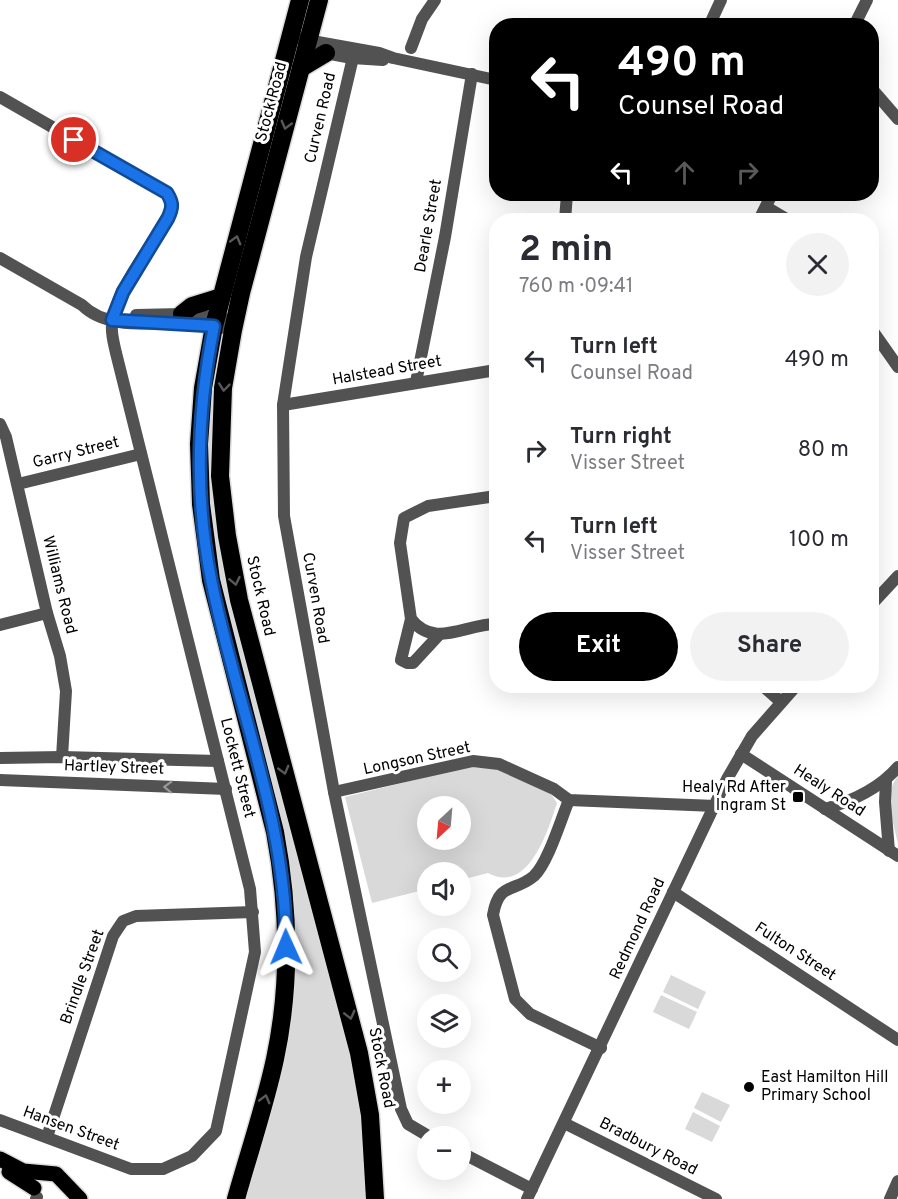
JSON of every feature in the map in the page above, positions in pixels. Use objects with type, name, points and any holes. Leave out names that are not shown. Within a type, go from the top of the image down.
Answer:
[{"type":"highway","name":"Stock Road","points":[[300,0],[298,43],[301,68],[234,325],[223,388],[220,448],[222,495],[229,547],[249,638],[359,1053],[370,1115],[375,1199]]},
{"type":"highway","name":"Stock Road","points":[[236,1199],[277,1049],[284,996],[286,931],[281,865],[275,832],[218,607],[203,528],[199,435],[203,388],[221,297],[298,43],[319,0]]},
{"type":"highway","points":[[301,68],[326,53]]},
{"type":"highway","points":[[182,314],[192,306],[221,297]]},
{"type":"main road","points":[[0,1159],[23,1171],[56,1174],[80,1199]]},
{"type":"main road","points":[[0,1168],[37,1196]]},
{"type":"main road","points":[[37,1196],[36,1179],[43,1174]]},
{"type":"main road","points":[[60,1199],[65,1191],[64,1183]]},
{"type":"street","points":[[411,48],[422,19],[435,0]]},
{"type":"street","points":[[713,18],[721,0]]},
{"type":"street","points":[[859,18],[867,0]]},
{"type":"street","points":[[298,43],[354,53],[380,61],[393,58],[489,78]]},
{"type":"street","points":[[298,43],[326,53],[354,53]]},
{"type":"street","name":"Curven Road","points":[[354,53],[306,257],[283,405],[284,516],[334,792],[401,1109],[408,1124],[417,1129]]},
{"type":"street","name":"Dearle Street","points":[[416,382],[445,237],[472,74]]},
{"type":"street","points":[[879,96],[898,119]]},
{"type":"street","points":[[0,97],[167,193],[172,201],[168,218],[123,292],[114,317]]},
{"type":"street","points":[[763,213],[769,201]]},
{"type":"street","points":[[766,207],[776,213]]},
{"type":"street","points":[[0,258],[82,305],[114,317],[215,322]]},
{"type":"street","points":[[114,317],[182,314],[234,325]]},
{"type":"street","name":"Lockett Street","points":[[114,317],[116,353],[250,889],[255,952],[216,1131],[192,1156],[163,1169],[131,1169]]},
{"type":"street","points":[[879,340],[898,367]]},
{"type":"street","name":"Halstead Street","points":[[283,405],[489,371]]},
{"type":"street","name":"Williams Road","points":[[0,423],[6,437],[47,613],[60,656],[66,691],[62,757]]},
{"type":"street","name":"Garry Street","points":[[18,484],[141,454]]},
{"type":"street","points":[[489,497],[428,506],[404,518],[400,543],[411,619],[401,660],[413,663],[438,636],[489,624]]},
{"type":"street","points":[[879,596],[898,576]]},
{"type":"street","points":[[0,625],[47,613]]},
{"type":"street","points":[[411,619],[419,629],[438,636]]},
{"type":"street","points":[[771,693],[781,702]]},
{"type":"street","name":"Redmond Road","points":[[530,1194],[601,1048],[673,891],[741,754],[752,736],[789,693]]},
{"type":"street","name":"Healy Road","points":[[741,754],[894,854]]},
{"type":"street","name":"Hartley Street","points":[[0,758],[62,757],[218,761]]},
{"type":"street","name":"Longson Street","points":[[334,792],[474,761],[500,764],[554,789],[569,800],[715,806]]},
{"type":"street","points":[[825,808],[852,800],[886,781],[898,767]]},
{"type":"street","name":"Hartley Street","points":[[0,780],[226,789]]},
{"type":"street","points":[[886,781],[885,802],[894,854]]},
{"type":"street","points":[[569,800],[542,866],[533,877],[504,891],[495,902],[493,915],[515,999],[530,1014],[601,1048]]},
{"type":"street","name":"Fulton Street","points":[[673,891],[898,1040]]},
{"type":"street","name":"Brindle Street","points":[[47,1137],[113,936],[123,921],[136,916],[253,912]]},
{"type":"street","name":"Hansen Street","points":[[0,1120],[131,1169]]},
{"type":"street","name":"Bradbury Road","points":[[564,1123],[716,1199]]},
{"type":"street","points":[[471,1159],[530,1194]]},
{"type":"street","points":[[890,1199],[898,1181]]},
{"type":"street","points":[[684,1199],[690,1186]]},
{"type":"shaded area","points":[[222,337],[214,458],[361,1094],[369,1199],[243,1199],[293,932],[218,581],[204,456],[217,338]]},
{"type":"shaded area","points":[[467,767],[495,768],[551,794],[557,803],[548,829],[534,857],[525,868],[514,875],[502,877],[488,873],[471,877],[471,862],[417,862],[417,892],[372,903],[345,797]]},
{"type":"shaded area","points":[[898,776],[898,844],[890,800],[893,783]]},
{"type":"shaded area","points":[[671,975],[706,992],[698,1009],[663,992]]},
{"type":"shaded area","points":[[661,995],[697,1012],[689,1029],[653,1012]]},
{"type":"shaded area","points":[[702,1092],[730,1105],[721,1122],[694,1108]]},
{"type":"shaded area","points":[[693,1112],[720,1126],[712,1142],[685,1129]]},
{"type":"place","name":"Healy Rd After Ingram St","points":[[798,797]]},
{"type":"place","name":"East Hamilton Hill Primary School","points":[[749,1087]]},
{"type":"route","points":[[74,140],[167,193],[172,201],[168,218],[123,292],[112,320],[145,324],[182,323],[214,326],[200,417],[199,476],[203,528],[211,580],[275,832],[285,898],[286,947]]}]
